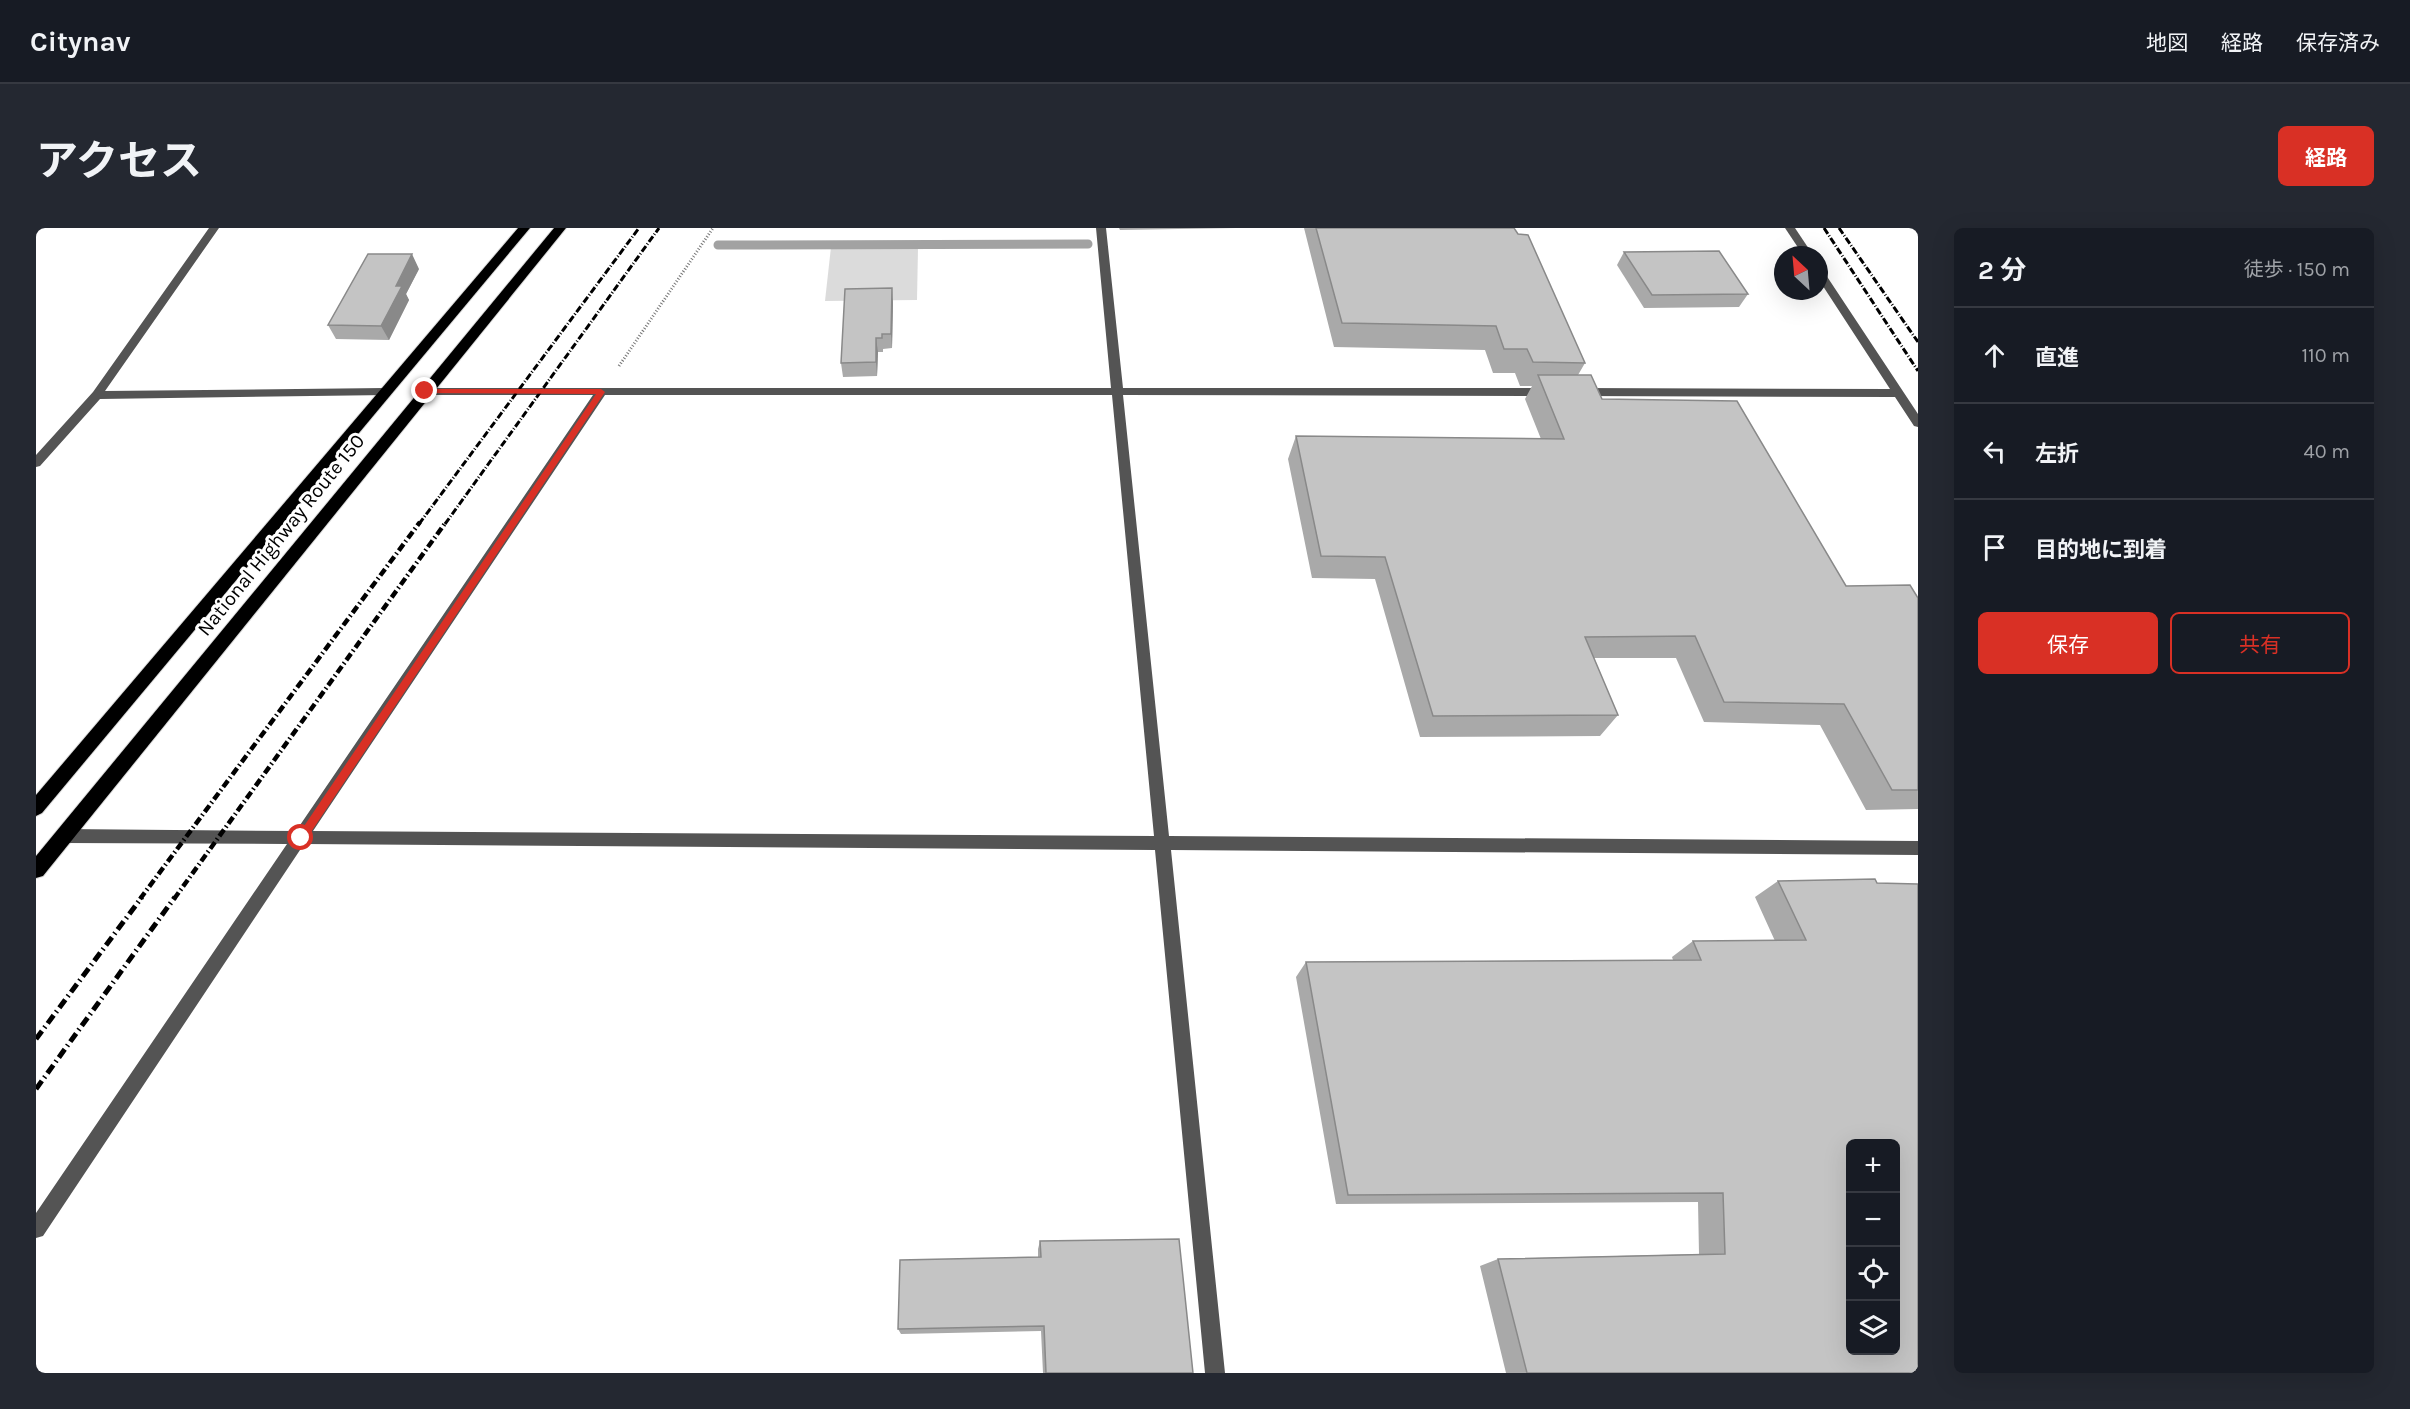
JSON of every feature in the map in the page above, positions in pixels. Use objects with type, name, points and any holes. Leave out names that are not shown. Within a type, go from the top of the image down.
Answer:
[{"type":"highway","name":"National Highway Route 150","points":[[36,808],[524,228]]},
{"type":"highway","name":"National Highway Route 150","points":[[36,870],[560,228]]},
{"type":"street","points":[[36,463],[97,395],[214,228]]},
{"type":"street","points":[[1101,228],[1215,1373]]},
{"type":"street","points":[[1790,228],[1802,246]]},
{"type":"street","points":[[1828,286],[1918,423]]},
{"type":"street","points":[[425,391],[1899,393]]},
{"type":"street","points":[[97,395],[384,392]]},
{"type":"street","points":[[36,1229],[601,392]]},
{"type":"street","points":[[64,836],[1918,848]]},
{"type":"path","points":[[601,392],[713,228]]},
{"type":"shaded area","points":[[831,247],[918,248],[917,300],[825,301]]},
{"type":"building","points":[[1316,228],[1514,228],[1518,234],[1528,235],[1585,363],[1533,362],[1527,349],[1504,349],[1496,326],[1342,323]]},
{"type":"building","points":[[1719,251],[1748,294],[1652,295],[1624,252]]},
{"type":"building","points":[[368,254],[412,254],[396,286],[402,286],[381,326],[328,325]]},
{"type":"building","points":[[892,288],[891,334],[882,334],[882,338],[876,338],[876,362],[841,363],[845,289]]},
{"type":"building","points":[[1538,375],[1591,375],[1602,399],[1737,401],[1846,586],[1910,585],[1918,598],[1918,790],[1892,790],[1844,704],[1724,702],[1695,636],[1585,637],[1618,715],[1433,716],[1385,557],[1321,556],[1296,436],[1564,439]]},
{"type":"building","points":[[1875,879],[1877,883],[1918,884],[1918,1373],[1527,1373],[1498,1259],[1725,1254],[1723,1193],[1348,1195],[1306,962],[1701,960],[1693,941],[1806,940],[1778,881]]},
{"type":"building","points":[[1179,1239],[1193,1373],[1046,1373],[1044,1326],[898,1329],[900,1260],[1041,1257],[1040,1241]]},
{"type":"waterway","points":[[718,245],[1088,244]]},
{"type":"railway","points":[[419,524],[639,228]]},
{"type":"railway","points":[[445,524],[659,228]]},
{"type":"railway","points":[[1824,228],[1918,371]]},
{"type":"railway","points":[[1839,228],[1918,342]]},
{"type":"railway","points":[[140,899],[420,522]]},
{"type":"railway","points":[[174,899],[446,522]]},
{"type":"railway","points":[[36,1039],[142,897]]},
{"type":"railway","points":[[36,1089],[175,897]]},
{"type":"route","points":[[301,838],[601,392],[425,391]]}]
